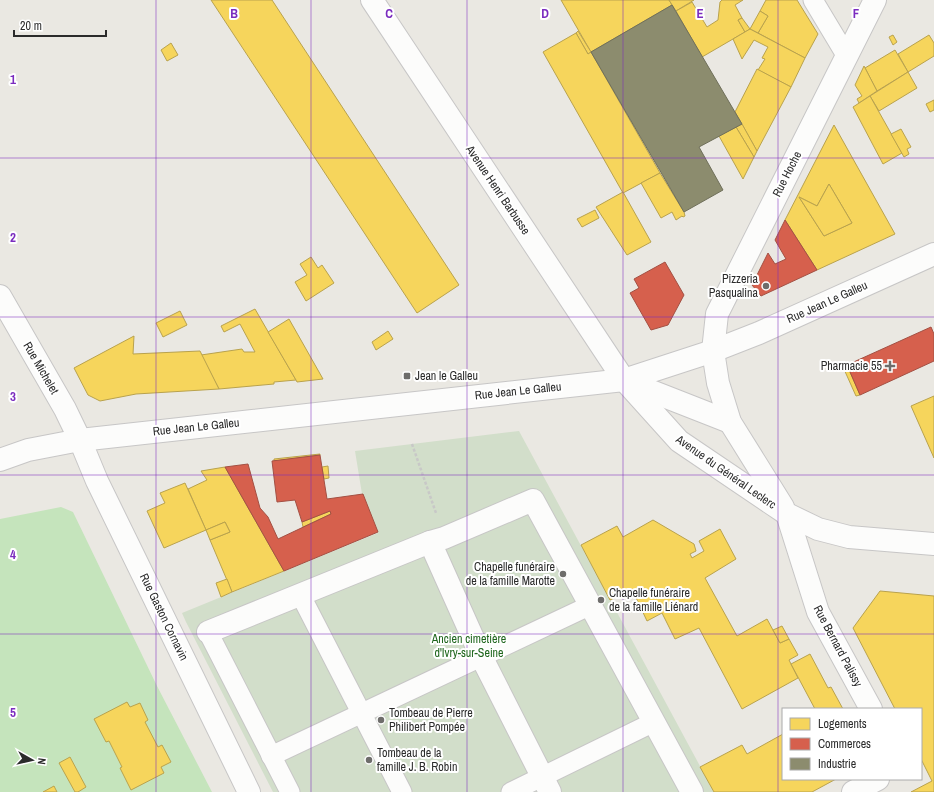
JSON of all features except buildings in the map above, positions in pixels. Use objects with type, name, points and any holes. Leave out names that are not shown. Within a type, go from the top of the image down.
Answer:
[{"type":"street","name":"Avenue Henri Barbusse","points":[[372,0],[624,380]]},
{"type":"street","name":"Rue Hoche","points":[[730,422],[718,383],[713,351],[716,314],[875,0]]},
{"type":"street","name":"Rue Jean Le Galleu","points":[[0,460],[28,450],[80,440],[624,380],[713,351],[759,333],[934,254]]},
{"type":"street","name":"Rue Michelet","points":[[0,296],[65,409],[80,440]]},
{"type":"street","points":[[624,380],[730,422]]},
{"type":"street","name":"Avenue du Général Leclerc","points":[[624,380],[679,441],[787,514],[818,528],[849,537],[934,544]]},
{"type":"street","name":"Avenue du Général Leclerc","points":[[730,422],[787,514]]},
{"type":"street","name":"Rue Gaston Cornavin","points":[[80,440],[97,481],[249,792]]},
{"type":"street","points":[[208,632],[533,500],[692,792]]},
{"type":"street","name":"Rue Bernard Palissy","points":[[787,514],[818,612],[871,708]]},
{"type":"street","points":[[437,540],[481,656],[546,784]]},
{"type":"street","points":[[853,792],[876,780]]},
{"type":"lane","points":[[813,0],[846,55]]},
{"type":"lane","points":[[300,594],[402,792]]},
{"type":"lane","points":[[272,756],[591,605]]},
{"type":"lane","points":[[208,632],[290,792]]},
{"type":"lane","points":[[511,792],[546,784],[654,722]]},
{"type":"path","points":[[412,444],[437,540]]},
{"type":"green space","name":"Ancien cimetière d'Ivry-sur-Seine","points":[[519,431],[714,792],[273,792],[182,613],[378,533],[362,494],[355,451]]},
{"type":"green space","points":[[61,507],[73,512],[157,686],[212,792],[0,792],[0,519]]},
{"type":"place","name":"Pizzeria Pasqualina","points":[[766,286]]},
{"type":"place","name":"Pharmacie 55","points":[[890,366]]},
{"type":"place","name":"Jean le Galleu","points":[[407,376]]},
{"type":"place","name":"Chapelle funéraire de la famille Marotte","points":[[563,574]]},
{"type":"place","name":"Chapelle funéraire de la famille Liénard","points":[[601,600]]},
{"type":"place","name":"Tombeau de Pierre Philibert Pompée","points":[[381,720]]},
{"type":"place","name":"Tombeau de la famille J. B. Robin","points":[[369,760]]}]
